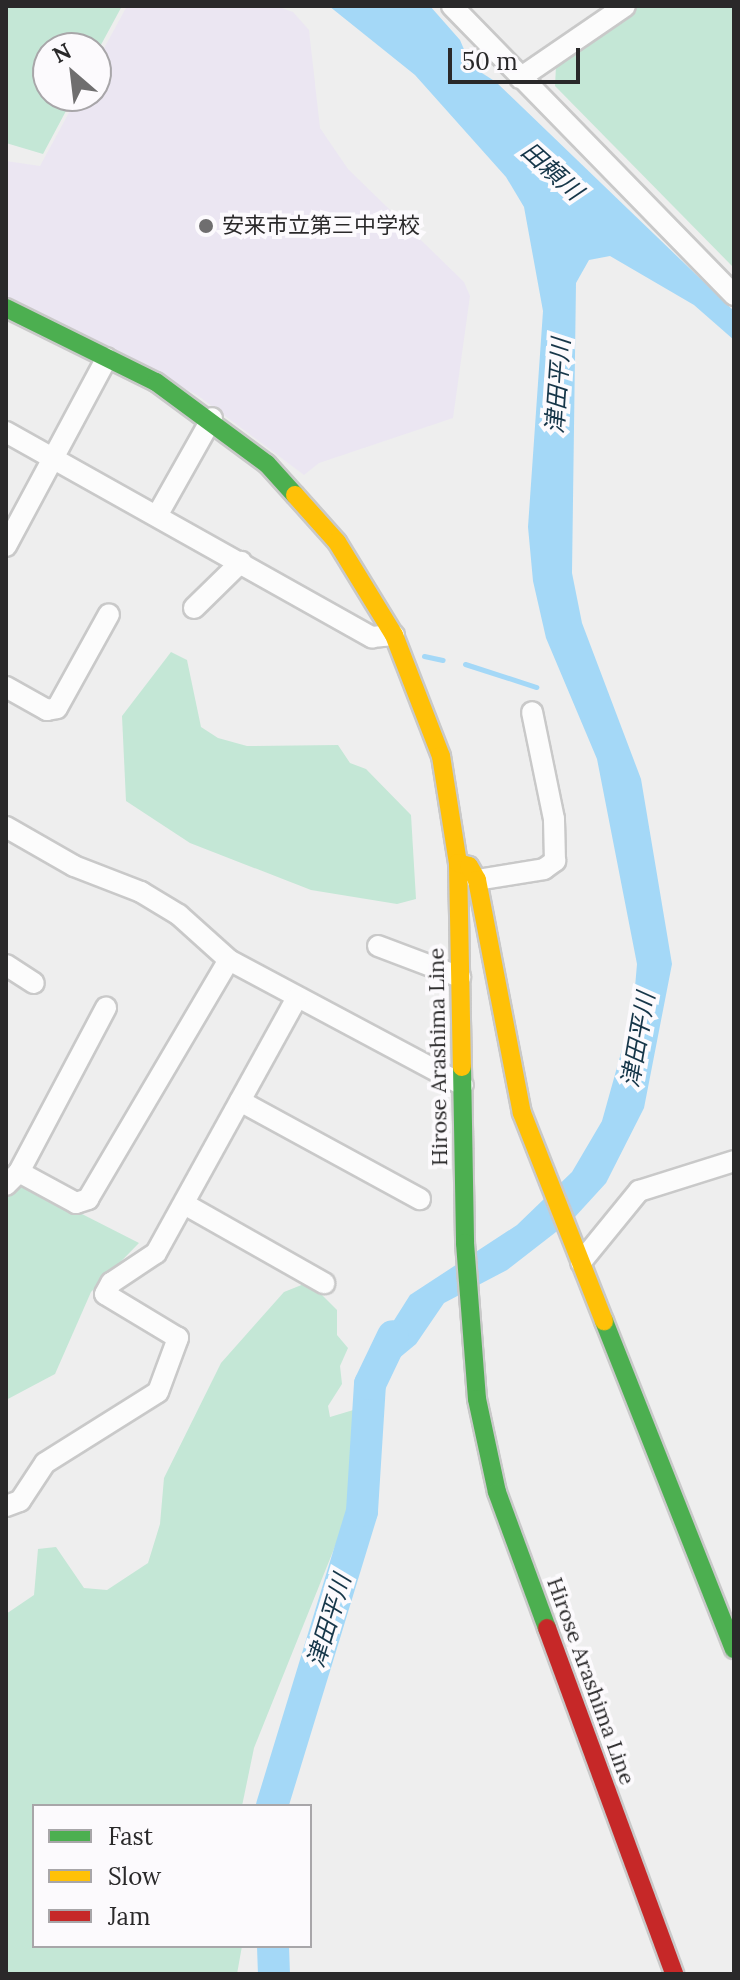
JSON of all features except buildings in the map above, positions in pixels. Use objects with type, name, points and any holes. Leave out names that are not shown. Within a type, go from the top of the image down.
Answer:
[{"type":"main road","name":"Hirose Arashima Line","points":[[6,308],[107,358],[212,418],[305,504],[337,542],[394,635],[441,756],[458,863],[465,1243],[477,1399],[497,1492],[674,1974]]},
{"type":"main road","points":[[458,863],[469,866],[477,880],[518,1099],[734,1649]]},
{"type":"street","points":[[452,6],[734,295]]},
{"type":"street","points":[[520,78],[625,6]]},
{"type":"street","points":[[6,546],[107,358]]},
{"type":"street","points":[[158,514],[212,418]]},
{"type":"street","points":[[6,432],[158,514],[372,637],[394,635]]},
{"type":"street","points":[[194,608],[241,562]]},
{"type":"street","points":[[6,687],[47,710],[57,708],[109,614]]},
{"type":"street","points":[[477,880],[544,869],[555,861],[554,819],[532,712]]},
{"type":"street","points":[[6,827],[74,866],[141,892],[179,915],[229,960],[463,1085]]},
{"type":"street","points":[[378,946],[460,977]]},
{"type":"street","points":[[106,1008],[12,1178],[76,1203],[88,1199],[229,960]]},
{"type":"street","points":[[6,965],[34,983]]},
{"type":"street","points":[[6,1506],[20,1501],[45,1463],[158,1392],[178,1338],[105,1294],[111,1283],[156,1253],[186,1205],[297,998]]},
{"type":"street","points":[[240,1101],[420,1199]]},
{"type":"street","points":[[581,1262],[639,1191],[734,1161]]},
{"type":"street","points":[[186,1205],[324,1283]]},
{"type":"shaded area","name":"安来市立第三中学校","points":[[127,6],[276,6],[293,12],[309,30],[320,128],[348,169],[464,282],[470,296],[453,418],[319,463],[304,475],[197,395],[6,299],[6,161],[40,166],[69,112],[112,112],[112,34]]},
{"type":"green space","points":[[6,6],[122,6],[108,32],[32,32],[32,112],[65,112],[43,154],[6,143]]},
{"type":"green space","points":[[638,6],[734,6],[734,268],[555,86],[556,66],[566,53]]},
{"type":"green space","points":[[171,652],[187,660],[201,727],[218,738],[247,746],[338,745],[350,763],[366,769],[411,815],[416,899],[397,904],[311,890],[190,843],[126,801],[122,716]]},
{"type":"green space","points":[[19,1182],[139,1243],[91,1292],[55,1374],[6,1400],[6,1191]]},
{"type":"green space","points":[[309,1282],[337,1310],[337,1335],[348,1348],[340,1366],[342,1384],[328,1406],[330,1417],[360,1408],[360,1440],[346,1519],[254,1748],[242,1804],[32,1804],[32,1948],[242,1948],[237,1974],[6,1974],[6,1614],[34,1595],[38,1549],[56,1547],[84,1588],[107,1590],[148,1563],[160,1524],[164,1478],[221,1363],[284,1292]]},
{"type":"water","name":"田頼川","points":[[329,6],[430,6],[460,40],[471,66],[496,82],[734,311],[734,340],[694,305],[610,256],[589,260],[576,283],[572,573],[582,623],[641,779],[672,964],[644,1108],[606,1183],[574,1218],[507,1270],[444,1303],[416,1344],[375,1378],[374,1352],[410,1295],[517,1225],[572,1172],[602,1121],[633,1010],[637,964],[597,759],[546,638],[533,581],[528,527],[543,311],[524,207],[506,177],[415,75]]},
{"type":"waterway","points":[[424,656],[443,660]]},
{"type":"waterway","points":[[465,664],[536,687]]},
{"type":"waterway","name":"津田平川","points":[[273,1804],[362,1511],[370,1384],[393,1336]]},
{"type":"waterway","name":"津田平川","points":[[273,1948],[274,1974]]},
{"type":"traffic: fast","points":[[6,308],[156,382],[267,464],[295,495]]},
{"type":"traffic: fast","points":[[462,1067],[465,1243],[477,1399],[497,1492],[547,1628]]},
{"type":"traffic: fast","points":[[604,1321],[734,1649]]},
{"type":"traffic: slow","points":[[295,495],[337,542],[394,635],[441,756],[458,863],[462,1067]]},
{"type":"traffic: slow","points":[[458,863],[469,866],[477,880],[522,1113],[604,1321]]},
{"type":"traffic: jam","points":[[547,1628],[674,1974]]},
{"type":"place","name":"安来市立第三中学校","points":[[206,226]]}]
